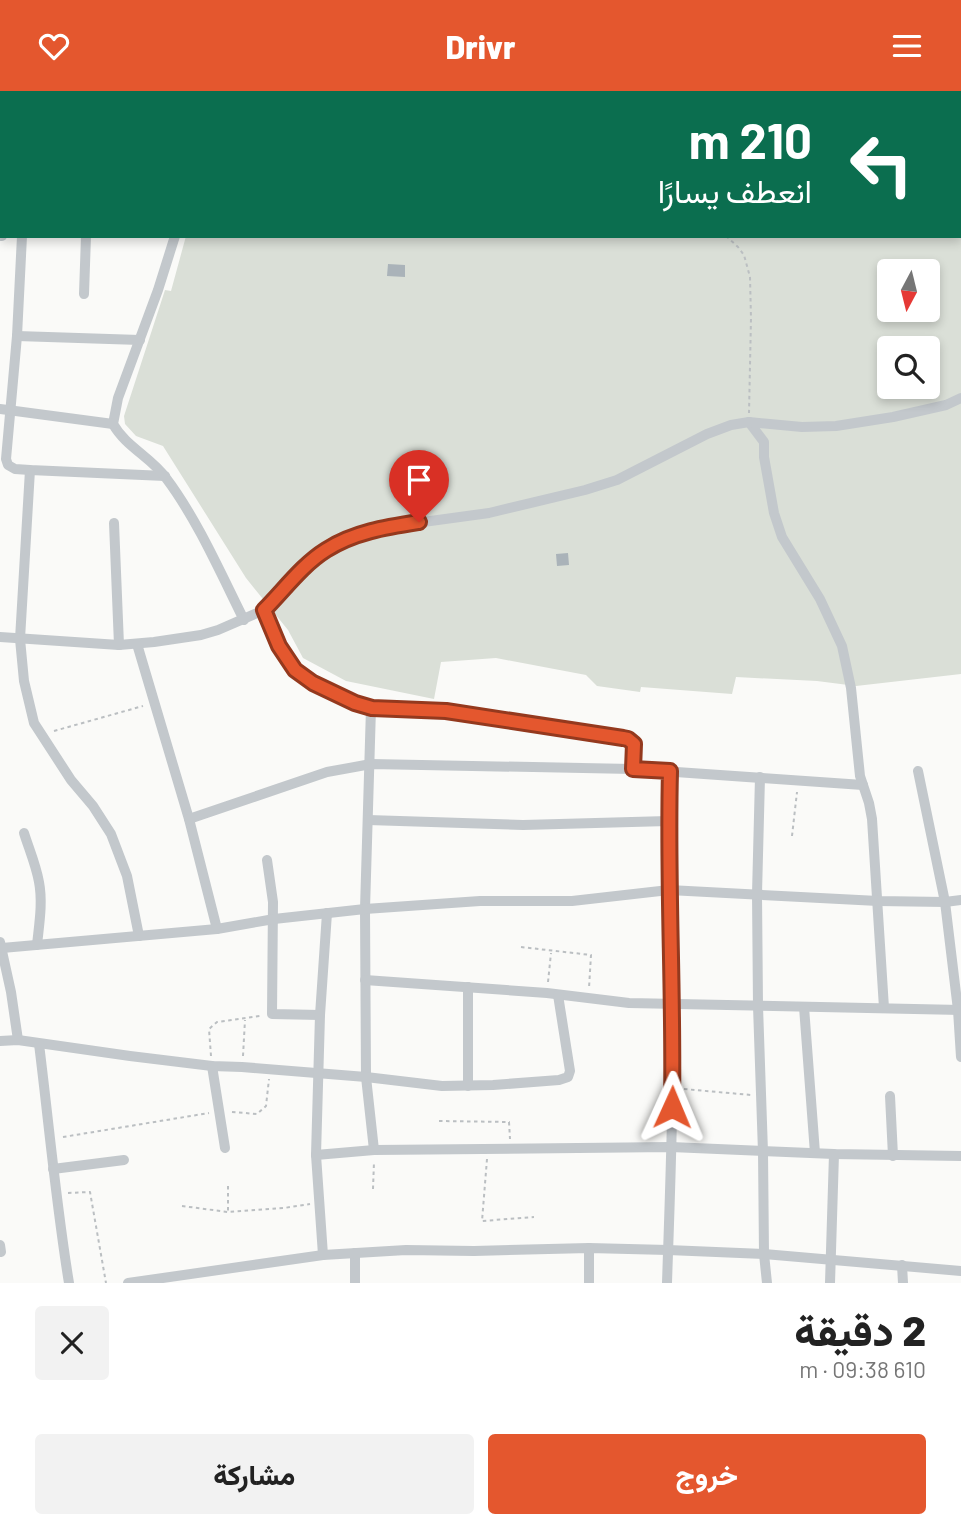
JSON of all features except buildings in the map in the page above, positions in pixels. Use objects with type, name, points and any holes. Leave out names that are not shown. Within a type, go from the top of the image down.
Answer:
[{"type":"street","points":[[22,238],[17,336],[5,409],[7,462],[11,467],[30,470],[165,475]]},
{"type":"street","points":[[84,294],[86,238]]},
{"type":"street","points":[[174,238],[118,398],[113,424],[120,436],[165,475],[185,505],[244,620]]},
{"type":"street","points":[[17,336],[140,340]]},
{"type":"street","points":[[0,637],[119,645],[218,631],[264,610],[314,559],[327,549],[352,537],[394,526],[489,513],[585,490],[617,480],[731,425],[749,422],[802,427],[836,426],[920,411],[946,405],[961,398]]},
{"type":"street","points":[[5,409],[113,424]]},
{"type":"street","points":[[749,422],[764,442],[774,513],[782,537],[820,599],[842,646],[851,688],[859,764],[872,819],[884,1009]]},
{"type":"street","points":[[30,470],[20,639],[27,700],[41,735],[111,834],[127,876],[139,936]]},
{"type":"street","points":[[114,523],[119,645]]},
{"type":"street","points":[[264,610],[279,646],[295,670],[335,695],[372,708],[446,711],[628,739],[633,742],[634,747],[633,769]]},
{"type":"street","points":[[136,644],[189,819],[217,929]]},
{"type":"street","points":[[372,708],[365,980],[366,1077],[374,1150]]},
{"type":"street","points":[[189,819],[327,772],[371,765],[633,769],[863,785]]},
{"type":"street","points":[[667,1283],[673,1005],[668,821],[670,771]]},
{"type":"street","points":[[918,771],[945,902],[960,1010],[961,1057]]},
{"type":"street","points":[[760,778],[758,1006],[767,1283]]},
{"type":"street","points":[[368,820],[523,825],[668,821]]},
{"type":"street","points":[[24,832],[40,888],[37,945]]},
{"type":"street","points":[[267,860],[274,919],[272,1014],[320,1015]]},
{"type":"street","points":[[18,1040],[1,945],[37,945],[217,929],[274,919],[365,909],[480,901],[572,901],[669,890],[878,901],[961,900]]},
{"type":"street","points":[[323,1255],[316,1155],[320,1015],[327,913]]},
{"type":"street","points":[[365,980],[468,986],[629,1003],[960,1010]]},
{"type":"street","points":[[468,986],[468,1086]]},
{"type":"street","points":[[0,1041],[18,1040],[212,1066],[366,1077],[419,1084],[468,1086],[559,1080],[568,1077],[570,1070],[553,994]]},
{"type":"street","points":[[804,1007],[815,1153]]},
{"type":"street","points":[[39,1044],[69,1283]]},
{"type":"street","points":[[212,1066],[225,1148]]},
{"type":"street","points":[[890,1096],[893,1156]]},
{"type":"street","points":[[316,1155],[374,1150],[671,1147],[893,1156],[961,1156]]},
{"type":"street","points":[[830,1283],[834,1154]]},
{"type":"street","points":[[53,1169],[124,1160]]},
{"type":"street","points":[[589,1248],[589,1283]]},
{"type":"street","points":[[128,1283],[323,1255],[406,1250],[668,1250],[764,1254],[961,1272]]},
{"type":"street","points":[[355,1253],[355,1283]]},
{"type":"street","points":[[902,1265],[903,1283]]},
{"type":"path","points":[[728,238],[744,255],[750,277],[749,422]]},
{"type":"path","points":[[41,735],[154,703]]},
{"type":"path","points":[[792,836],[798,781]]},
{"type":"path","points":[[521,947],[591,955],[588,998]]},
{"type":"path","points":[[551,951],[553,994]]},
{"type":"path","points":[[212,1066],[209,1029],[217,1021],[272,1014]]},
{"type":"path","points":[[242,1067],[245,1019]]},
{"type":"path","points":[[51,1139],[219,1112],[257,1114],[266,1106],[271,1069]]},
{"type":"path","points":[[672,1087],[762,1096]]},
{"type":"path","points":[[439,1121],[509,1122],[510,1149]]},
{"type":"path","points":[[488,1149],[482,1221],[534,1217]]},
{"type":"path","points":[[373,1189],[374,1150]]},
{"type":"path","points":[[228,1186],[228,1212]]},
{"type":"path","points":[[56,1194],[90,1192],[106,1283]]},
{"type":"path","points":[[182,1206],[228,1212],[284,1208],[318,1202]]},
{"type":"shaded area","points":[[185,238],[961,238],[961,674],[856,686],[736,677],[732,694],[641,687],[640,692],[597,686],[586,675],[496,658],[441,662],[434,699],[346,681],[303,658],[288,630],[246,578],[163,446],[136,436],[125,424],[124,416],[165,290],[171,291]]},
{"type":"route","points":[[419,522],[352,537],[327,549],[314,559],[264,610],[279,646],[295,670],[313,683],[355,703],[372,708],[430,709],[472,714],[628,739],[634,744],[633,769],[670,771],[668,821],[673,1005],[672,1107]]}]
